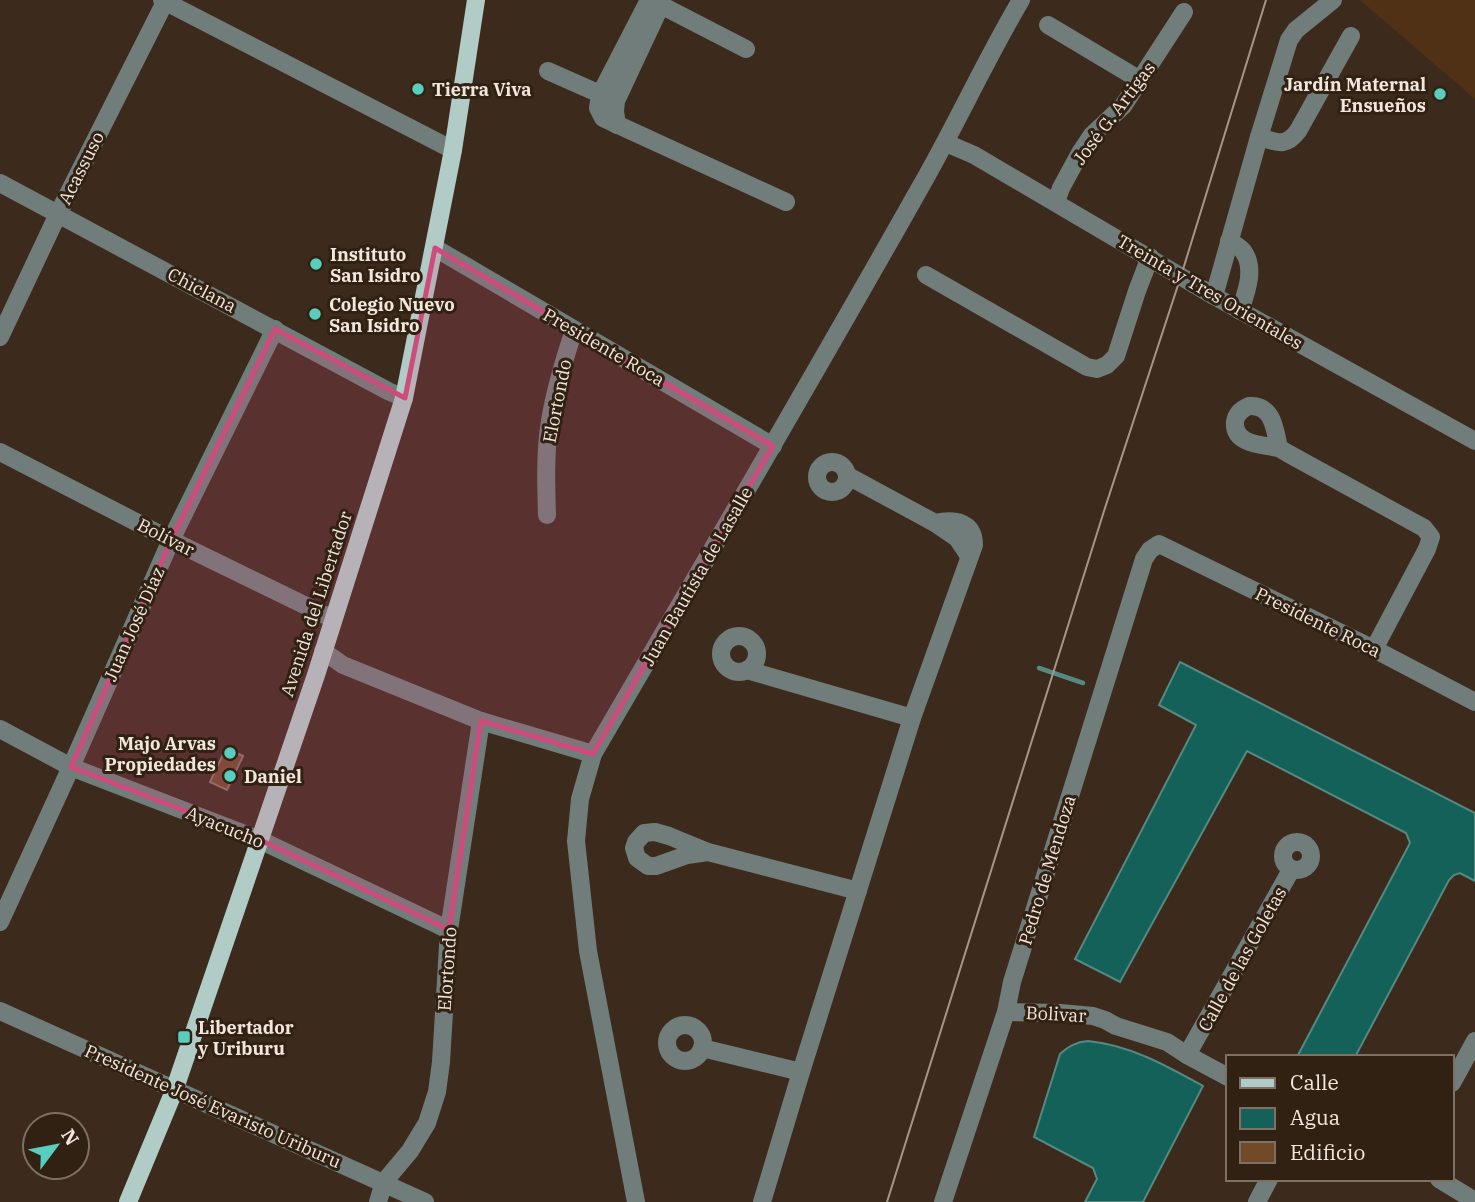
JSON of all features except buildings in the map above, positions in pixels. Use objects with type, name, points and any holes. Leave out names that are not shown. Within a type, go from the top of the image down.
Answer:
[{"type":"main road","name":"Avenida del Libertador","points":[[128,1202],[174,1091],[323,651],[404,398],[453,150],[476,0]]},
{"type":"street","name":"Juan Bautista de Lasalle","points":[[636,1202],[588,951],[576,841],[580,799],[593,754],[946,143],[1021,0]]},
{"type":"street","points":[[1214,296],[1289,40],[1296,30],[1334,0]]},
{"type":"street","points":[[164,1],[453,150]]},
{"type":"street","name":"Acassuso","points":[[0,337],[164,1]]},
{"type":"street","points":[[746,49],[654,2],[608,98],[598,108],[603,118],[786,202]]},
{"type":"street","name":"José G. Artigas","points":[[1056,202],[1080,153],[1093,135],[1123,106],[1184,12]]},
{"type":"street","points":[[1048,26],[1140,80]]},
{"type":"street","points":[[1259,137],[1284,143],[1292,140],[1351,36]]},
{"type":"street","points":[[548,71],[608,98]]},
{"type":"street","name":"Treinta y Tres Orientales","points":[[946,143],[974,155],[1240,311],[1475,441]]},
{"type":"street","name":"José G. Artigas","points":[[1067,178],[1074,193],[1076,214]]},
{"type":"street","name":"Chiclana","points":[[0,183],[404,398]]},
{"type":"street","points":[[1230,241],[1242,249],[1248,261],[1249,282],[1240,311]]},
{"type":"street","name":"Presidente Roca","points":[[435,248],[773,446]]},
{"type":"street","points":[[926,275],[1087,368],[1097,369],[1107,365],[1116,356],[1150,257]]},
{"type":"street","name":"Juan José Díaz","points":[[0,922],[171,540],[275,329]]},
{"type":"street","name":"Elortondo","points":[[547,515],[546,468],[550,421],[559,374],[574,330]]},
{"type":"street","points":[[1279,447],[1424,528],[1431,537],[1374,649]]},
{"type":"street","name":"Bolívar","points":[[0,452],[333,619]]},
{"type":"street","points":[[762,1202],[912,718],[974,545],[974,538],[968,528],[957,521],[935,523],[848,476]]},
{"type":"street","name":"Presidente Roca","points":[[1159,544],[1374,649],[1475,702]]},
{"type":"street","name":"Pedro de Mendoza","points":[[943,1202],[1006,1012],[1016,969],[1144,559],[1150,550],[1159,544]]},
{"type":"street","points":[[323,651],[343,665],[481,721],[593,754]]},
{"type":"street","points":[[747,670],[912,718]]},
{"type":"street","name":"Elortondo","points":[[378,1202],[384,1182],[410,1151],[427,1123],[438,1092],[449,930],[481,721]]},
{"type":"street","name":"Ayacucho","points":[[0,729],[71,767],[260,840],[449,930]]},
{"type":"street","points":[[708,852],[858,891]]},
{"type":"street","name":"Calle de las Goletas","points":[[1190,1051],[1291,870]]},
{"type":"street","name":"Presidente José Evaristo Uriburu","points":[[0,1011],[425,1202]]},
{"type":"street","name":"Bolivar","points":[[1006,1012],[1093,1016],[1226,1064]]},
{"type":"street","points":[[1454,1079],[1475,1041]]},
{"type":"street","points":[[702,1048],[801,1072]]},
{"type":"street","name":"Bolivar","points":[[1190,1051],[1226,1076]]},
{"type":"street","points":[[1257,1202],[1268,1181]]},
{"type":"street","points":[[1427,1181],[1459,1202]]},
{"type":"street","points":[[1443,1181],[1475,1201]]},
{"type":"highlighted area","points":[[435,248],[773,446],[593,754],[481,721],[449,930],[260,840],[71,767],[171,540],[275,329],[405,398]]},
{"type":"shaded area","points":[[1360,0],[1475,0],[1475,99]]},
{"type":"water","points":[[1180,662],[1475,813],[1475,881],[1460,873],[1449,880],[1356,1055],[1298,1055],[1410,843],[1406,833],[1247,751],[1120,982],[1075,959],[1196,725],[1159,705]]},
{"type":"water","points":[[1088,1041],[1133,1052],[1203,1086],[1143,1202],[1085,1202],[1097,1179],[1093,1168],[1034,1137],[1060,1054],[1073,1045]]},
{"type":"waterway","points":[[1039,668],[1083,683]]},
{"type":"tram line","points":[[887,1202],[1266,0]]},
{"type":"place","name":"Tierra Viva","points":[[418,89]]},
{"type":"place","name":"Jardín Maternal Ensueños","points":[[1440,94]]},
{"type":"place","name":"Instituto San Isidro","points":[[316,264]]},
{"type":"place","name":"Colegio Nuevo San Isidro","points":[[315,314]]},
{"type":"place","name":"Majo Arvas Propiedades","points":[[230,753]]},
{"type":"place","name":"Daniel","points":[[230,776]]},
{"type":"place","name":"Libertador y Uriburu","points":[[184,1037]]}]
